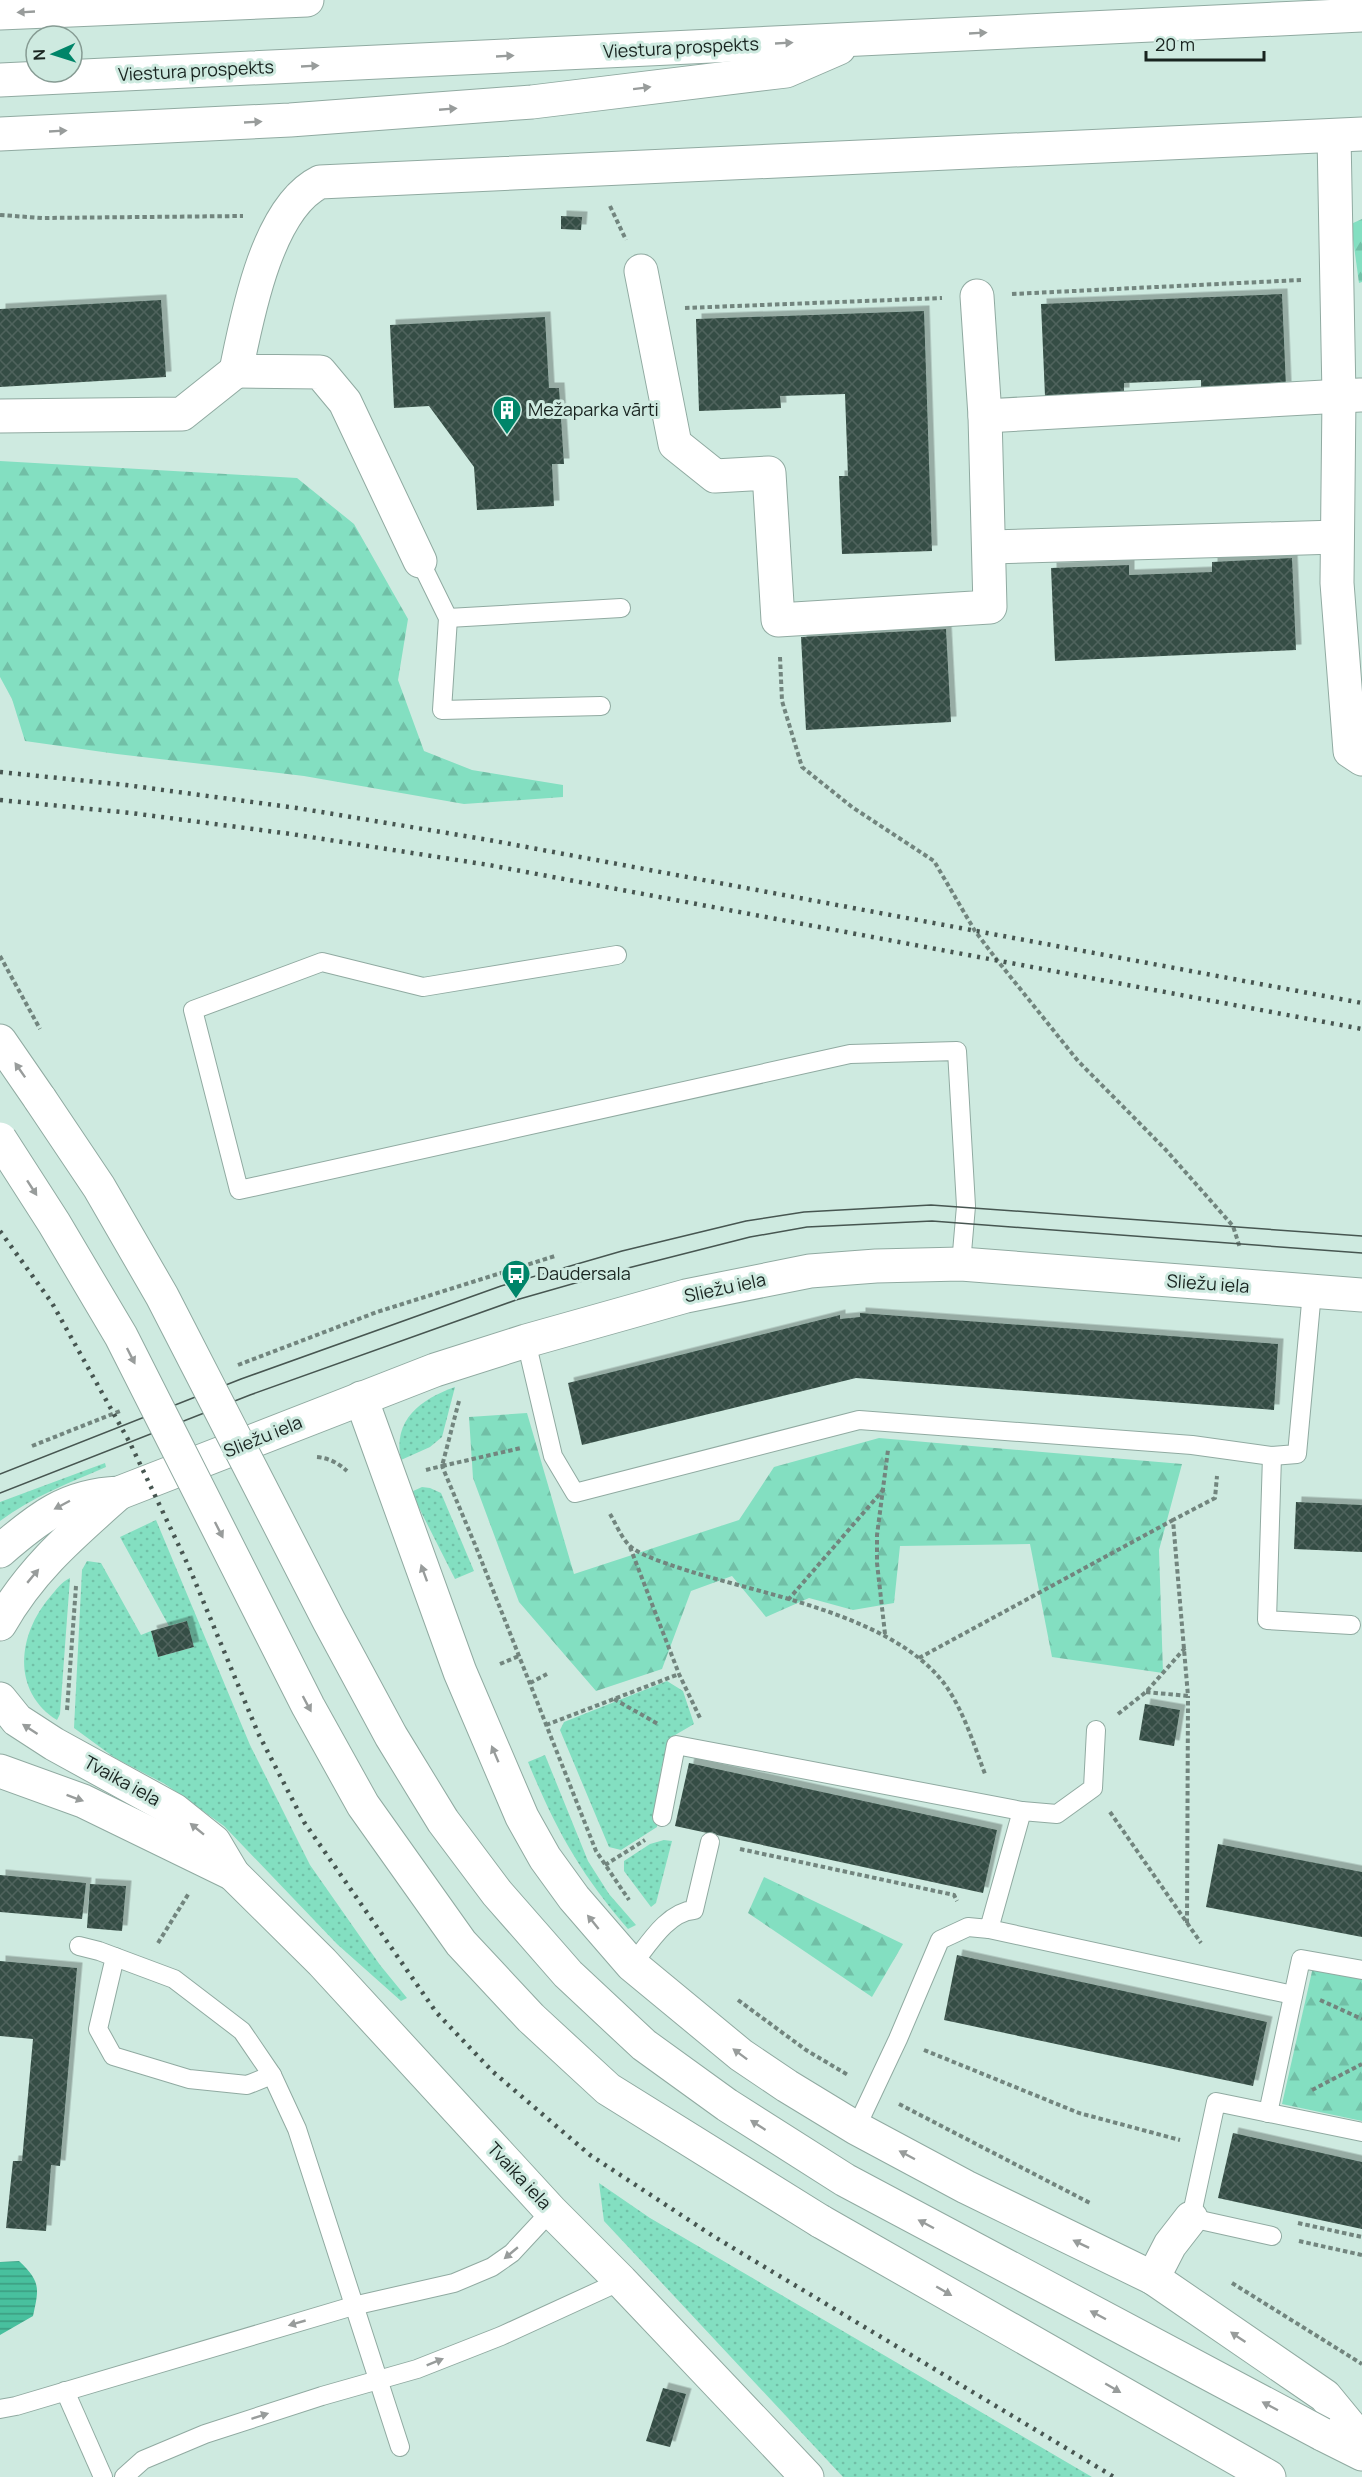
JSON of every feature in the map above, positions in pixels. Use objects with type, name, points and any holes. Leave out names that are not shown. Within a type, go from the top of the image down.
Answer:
[{"type":"street","points":[[0,13],[133,4],[307,0]]},
{"type":"street","name":"Viestura prospekts","points":[[0,80],[1362,15]]},
{"type":"street","points":[[0,134],[290,120],[532,102],[786,71],[862,38]]},
{"type":"street","points":[[236,371],[246,324],[266,257],[283,216],[307,188],[320,182],[1348,135],[1336,278],[1351,396],[1337,537],[1350,582],[1350,751],[1362,759]]},
{"type":"street","points":[[640,271],[675,444],[715,476],[769,473],[778,620],[990,607],[985,416],[977,296]]},
{"type":"street","points":[[0,416],[182,414],[236,371],[320,372],[345,402],[420,561]]},
{"type":"street","points":[[985,416],[1351,396]]},
{"type":"street","points":[[990,547],[1337,537]]},
{"type":"street","points":[[0,1041],[99,1187],[162,1296],[334,1631],[391,1736],[443,1821],[497,1893],[568,1974],[644,2045],[727,2105],[845,2180],[1362,2454]]},
{"type":"street","points":[[0,1139],[54,1223],[121,1336],[308,1706],[363,1805],[462,1943],[531,2018],[608,2089],[820,2221],[1269,2477]]},
{"type":"street","name":"Sliežu iela","points":[[0,1551],[37,1519],[70,1501],[94,1494],[118,1492],[435,1370],[526,1341],[686,1296],[810,1270],[961,1264],[1362,1295]]},
{"type":"street","points":[[360,1398],[460,1672],[522,1817],[545,1858],[574,1898],[632,1965],[741,2055],[856,2128],[966,2187],[1153,2278],[1325,2396],[1362,2441]]},
{"type":"street","name":"Sliežu iela","points":[[0,1624],[17,1595],[56,1549],[118,1492]]},
{"type":"street","name":"Tvaika iela","points":[[0,1699],[16,1720],[54,1744],[174,1810],[214,1842],[233,1874],[322,1962],[551,2211],[621,2281],[807,2477]]},
{"type":"street","name":"Tvaika iela","points":[[0,1772],[83,1801],[233,1874]]},
{"type":"street","points":[[1153,2278],[1170,2245],[1191,2218]]},
{"type":"lane","points":[[420,561],[448,618],[442,710],[602,706]]},
{"type":"lane","points":[[448,618],[621,608]]},
{"type":"lane","points":[[617,955],[423,987],[322,962],[193,1010],[239,1190],[850,1054],[957,1051],[966,1206],[961,1264]]},
{"type":"lane","points":[[526,1341],[552,1456],[575,1493],[859,1420],[1219,1449],[1272,1456],[1297,1454],[1312,1292]]},
{"type":"lane","points":[[1272,1456],[1267,1620],[1351,1625]]},
{"type":"lane","points":[[662,1817],[676,1745],[1022,1811],[1057,1814],[1093,1788],[1096,1730]]},
{"type":"lane","points":[[989,1929],[1022,1811]]},
{"type":"lane","points":[[632,1965],[657,1933],[682,1911],[694,1910],[710,1842]]},
{"type":"lane","points":[[856,2128],[898,2039],[940,1940],[968,1927],[989,1929],[1293,1995]]},
{"type":"lane","points":[[79,1947],[115,1957],[174,1979],[242,2031],[272,2075],[297,2129],[380,2379],[400,2447]]},
{"type":"lane","points":[[115,1957],[98,2029],[113,2056],[189,2079],[247,2085],[272,2075]]},
{"type":"lane","points":[[1268,2113],[1300,1959],[1362,1970]]},
{"type":"lane","points":[[1272,2236],[1191,2218],[1216,2102],[1362,2132]]},
{"type":"lane","points":[[0,2409],[354,2306],[454,2283],[492,2266],[512,2253],[551,2211]]},
{"type":"lane","points":[[124,2477],[143,2460],[205,2434],[417,2369],[501,2336],[621,2281]]},
{"type":"lane","points":[[65,2391],[103,2477]]},
{"type":"path","points":[[648,310],[1336,278]]},
{"type":"path","points":[[778,620],[782,701],[801,767],[852,807],[934,861],[975,931],[1078,1061],[1166,1150],[1233,1226],[1238,1244],[1257,1287]]},
{"type":"path","points":[[234,1367],[377,1312],[555,1256]]},
{"type":"path","points":[[33,1446],[124,1410]]},
{"type":"path","points":[[885,1635],[877,1563],[877,1535],[891,1423]]},
{"type":"path","points":[[391,1482],[407,1474],[550,1442]]},
{"type":"path","points":[[919,1658],[1215,1498],[1219,1449]]},
{"type":"path","points":[[442,1466],[596,1851],[630,1903],[657,1933]]},
{"type":"path","points":[[594,1488],[630,1546],[678,1674],[704,1726],[700,1750]]},
{"type":"path","points":[[788,1600],[884,1488]]},
{"type":"path","points":[[1173,1520],[1188,1696],[1187,1923]]},
{"type":"path","points":[[630,1546],[666,1564],[817,1609],[885,1635],[919,1658],[945,1686],[957,1706],[997,1805]]},
{"type":"path","points":[[54,1744],[66,1726],[75,1574]]},
{"type":"path","points":[[1096,1730],[1146,1692],[1185,1647]]},
{"type":"path","points":[[500,1664],[519,1656]]},
{"type":"path","points":[[530,1683],[547,1674]]},
{"type":"path","points":[[546,1725],[678,1674]]},
{"type":"path","points":[[1146,1692],[1188,1696]]},
{"type":"path","points":[[614,1699],[660,1726],[676,1745]]},
{"type":"path","points":[[1093,1788],[1227,1981]]},
{"type":"path","points":[[710,1842],[954,1895],[968,1927]]},
{"type":"path","points":[[153,1951],[191,1890]]},
{"type":"path","points":[[1293,1995],[1320,2000],[1362,2019]]},
{"type":"path","points":[[734,1998],[806,2050],[873,2090],[1097,2206]]},
{"type":"path","points":[[898,2039],[1079,2112],[1206,2147]]},
{"type":"path","points":[[1268,2113],[1362,2064]]},
{"type":"path","points":[[1297,2223],[1362,2237]]},
{"type":"path","points":[[1272,2236],[1362,2255]]},
{"type":"path","points":[[1226,2280],[1362,2364]]},
{"type":"green space","points":[[1362,219],[1362,282],[1359,283],[1351,224]]},
{"type":"green space","points":[[0,461],[297,478],[354,524],[408,619],[398,680],[424,751],[472,770],[563,785],[563,797],[464,804],[304,776],[25,741],[12,699],[0,677]]},
{"type":"green space","points":[[455,1387],[442,1437],[430,1447],[401,1460],[399,1446],[405,1422],[412,1413],[431,1398]]},
{"type":"green space","points":[[527,1413],[574,1574],[739,1520],[774,1467],[879,1438],[1182,1464],[1159,1550],[1163,1673],[1052,1657],[1030,1544],[900,1546],[894,1603],[853,1610],[809,1598],[766,1617],[732,1576],[691,1591],[662,1669],[596,1691],[519,1602],[473,1478],[469,1417]]},
{"type":"green space","points":[[105,1463],[106,1467],[38,1498],[0,1521],[0,1502]]},
{"type":"green space","points":[[422,1487],[441,1493],[474,1571],[455,1579],[411,1492]]},
{"type":"green space","points":[[156,1520],[250,1745],[310,1865],[380,1965],[407,1998],[401,2001],[337,1944],[224,1826],[165,1784],[115,1758],[74,1728],[82,1570],[87,1561],[101,1563],[141,1635],[151,1631],[158,1657],[194,1647],[186,1621],[169,1626],[120,1537]]},
{"type":"green space","points":[[70,1578],[60,1714],[57,1720],[42,1708],[32,1694],[26,1678],[24,1662],[31,1628],[39,1612],[59,1586]]},
{"type":"green space","points":[[667,1681],[683,1691],[694,1724],[670,1738],[661,1769],[657,1827],[621,1850],[609,1847],[560,1730],[564,1722]]},
{"type":"green space","points":[[545,1755],[588,1861],[609,1894],[636,1925],[628,1929],[611,1909],[570,1850],[559,1830],[528,1762]]},
{"type":"green space","points":[[664,1840],[672,1841],[656,1903],[651,1907],[624,1871],[624,1861],[650,1844]]},
{"type":"green space","points":[[764,1877],[903,1944],[872,1997],[748,1913]]},
{"type":"green space","points":[[1313,1967],[1362,1976],[1362,2121],[1282,2104]]},
{"type":"green space","points":[[599,2183],[650,2218],[1092,2477],[843,2477],[604,2221]]},
{"type":"shaded area","points":[[19,2261],[35,2280],[37,2292],[33,2316],[0,2335],[0,2262]]},
{"type":"building","points":[[561,216],[582,217],[581,230],[561,229]]},
{"type":"building","points":[[1282,294],[1286,387],[1201,390],[1201,380],[1124,383],[1124,393],[1045,396],[1041,304]]},
{"type":"building","points":[[161,300],[166,377],[0,387],[0,309]]},
{"type":"building","points":[[924,311],[932,551],[842,554],[839,476],[848,476],[845,394],[780,396],[781,408],[699,411],[696,319]]},
{"type":"building","name":"Mežaparka vārti","points":[[545,317],[549,388],[559,388],[564,464],[552,464],[554,506],[477,510],[474,467],[429,406],[394,408],[390,325]]},
{"type":"building","points":[[1292,558],[1296,650],[1055,661],[1051,568],[1129,565],[1129,575],[1212,572],[1212,562]]},
{"type":"building","points":[[946,629],[951,722],[806,730],[801,637]]},
{"type":"building","points":[[860,1313],[1278,1344],[1274,1410],[856,1378],[582,1445],[568,1383],[840,1315],[840,1319],[860,1317]]},
{"type":"building","points":[[1296,1502],[1362,1505],[1362,1552],[1294,1549]]},
{"type":"building","points":[[187,1621],[194,1647],[158,1657],[151,1631]]},
{"type":"building","points":[[1145,1704],[1180,1710],[1174,1746],[1139,1740]]},
{"type":"building","points":[[689,1763],[997,1830],[983,1893],[675,1826]]},
{"type":"building","points":[[1218,1844],[1362,1872],[1362,1937],[1206,1907]]},
{"type":"building","points":[[0,1875],[86,1883],[82,1919],[0,1912]]},
{"type":"building","points":[[90,1884],[126,1886],[122,1931],[87,1928]]},
{"type":"building","points":[[957,1955],[1267,2022],[1253,2086],[944,2020]]},
{"type":"building","points":[[0,1961],[77,1968],[60,2166],[51,2165],[46,2231],[6,2228],[13,2161],[22,2161],[33,2039],[0,2036]]},
{"type":"building","points":[[1233,2133],[1362,2162],[1362,2229],[1218,2198]]},
{"type":"building","points":[[663,2388],[686,2394],[670,2447],[646,2441]]},
{"type":"tram line","points":[[0,1474],[241,1379],[501,1286],[622,1251],[746,1221],[804,1212],[931,1205],[1362,1236]]},
{"type":"tram line","points":[[0,1493],[250,1395],[516,1300],[750,1237],[807,1227],[932,1221],[1362,1253]]},
{"type":"railway","points":[[0,772],[126,785],[297,808],[489,840],[1362,1003]]},
{"type":"railway","points":[[0,800],[131,813],[291,834],[489,865],[1362,1029]]},
{"type":"railway","points":[[0,1231],[52,1303],[130,1443],[189,1567],[258,1733],[304,1822],[436,2012],[492,2071],[590,2155],[713,2236],[1114,2477]]},
{"type":"place","name":"Mežaparka vārti","points":[[507,436]]},
{"type":"place","name":"Daudersala","points":[[516,1300]]}]
